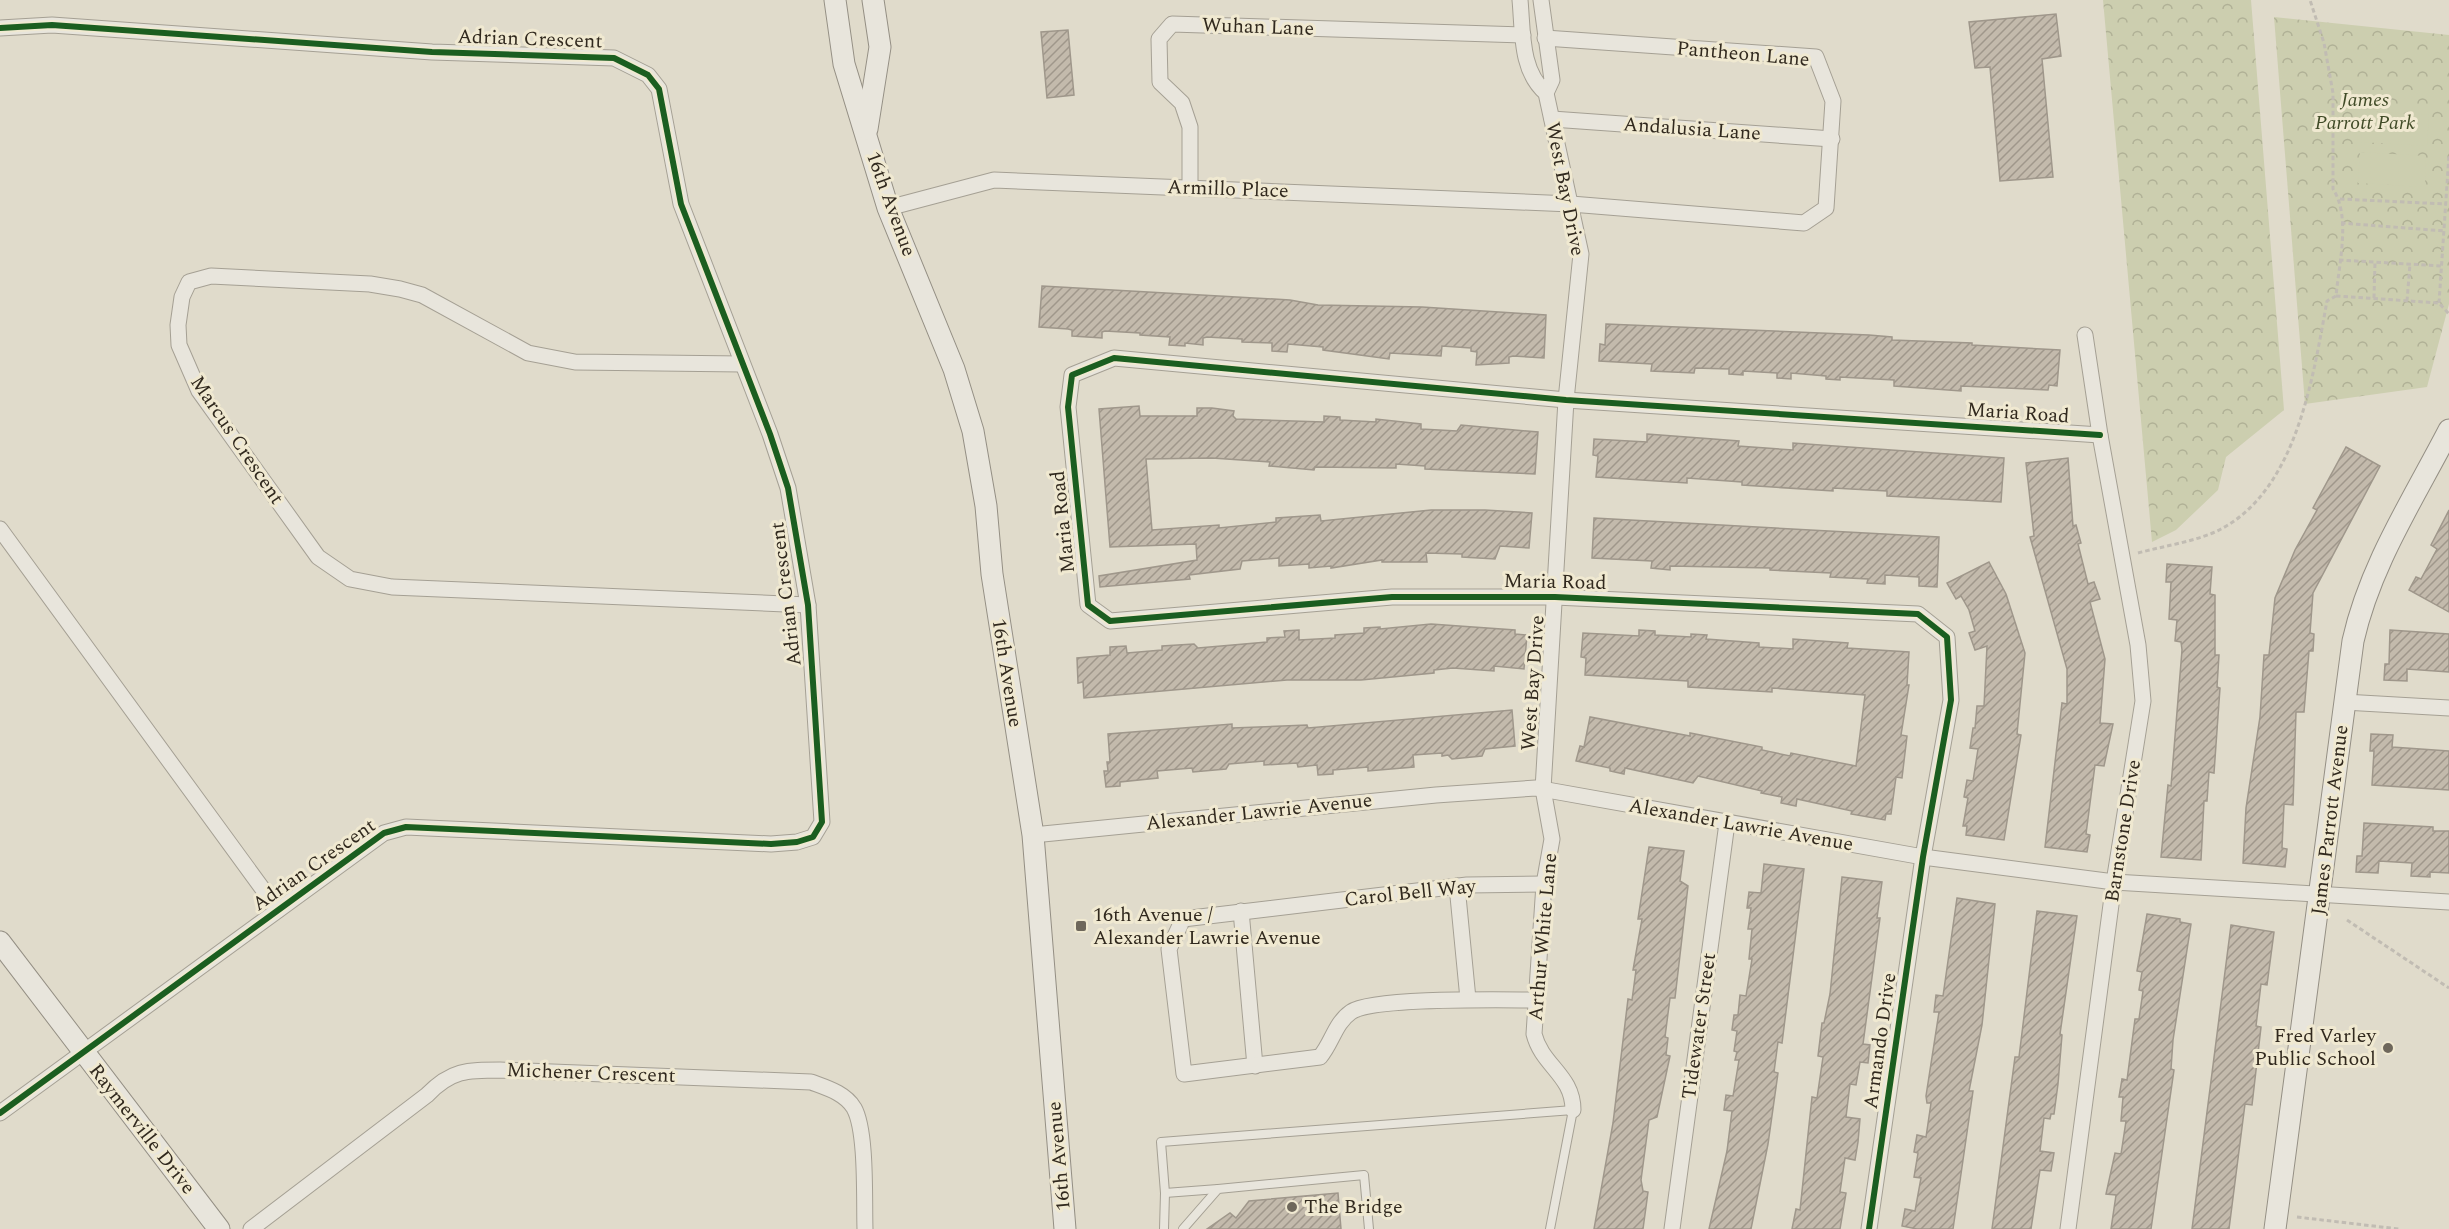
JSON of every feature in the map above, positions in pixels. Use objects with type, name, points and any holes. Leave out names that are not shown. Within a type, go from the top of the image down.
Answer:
[{"type":"main road","name":"16th Avenue","points":[[835,0],[844,64],[888,207],[938,326],[973,431],[986,506],[992,574],[1033,835],[1065,1229]]},
{"type":"main road","name":"16th Avenue","points":[[866,135],[880,47],[873,0]]},
{"type":"main road","name":"James Parrott Avenue","points":[[2276,1222],[2353,641],[2366,595],[2443,458],[2449,430]]},
{"type":"main road","name":"Raymerville Drive","points":[[0,942],[219,1229]]},
{"type":"street","name":"West Bay Drive","points":[[1520,0],[1523,35],[1533,82],[1546,93],[1581,254],[1566,400],[1543,789]]},
{"type":"street","name":"West Bay Drive","points":[[1541,0],[1552,80],[1546,93]]},
{"type":"street","name":"Wuhan Lane","points":[[1190,188],[1190,127],[1182,103],[1160,82],[1159,39],[1172,24],[1523,35]]},
{"type":"street","name":"Adrian Crescent","points":[[0,28],[52,25],[432,52],[615,58],[633,65],[648,75],[659,89],[681,204],[788,488],[808,605],[822,822],[813,837],[797,842],[771,844],[406,827],[384,833],[84,1054],[0,1113]]},
{"type":"street","name":"Pantheon Lane","points":[[1545,38],[1816,57],[1833,101],[1826,208],[1804,223],[1571,204]]},
{"type":"street","name":"Andalusia Lane","points":[[1552,118],[1832,139]]},
{"type":"street","name":"Armillo Place","points":[[888,207],[994,180],[1571,204]]},
{"type":"street","name":"Marcus Crescent","points":[[742,364],[575,362],[528,353],[422,295],[370,284],[211,276],[189,282],[182,297],[178,325],[178,345],[199,391],[318,557],[350,579],[392,587],[808,605]]},
{"type":"street","name":"Barnstone Drive","points":[[2068,1229],[2114,882],[2143,701],[2138,645],[2100,435],[2085,335]]},
{"type":"street","name":"Maria Road","points":[[1923,856],[1951,700],[1947,638],[1918,614],[1555,597],[1392,597],[1110,621],[1088,605],[1068,407],[1072,375],[1114,357],[1566,400],[2100,435]]},
{"type":"street","name":"Adrian Crescent","points":[[0,529],[278,910]]},
{"type":"street","points":[[2344,702],[2449,708]]},
{"type":"street","name":"Alexander Lawrie Avenue","points":[[1033,835],[1436,795],[1543,789],[1923,856],[2114,882],[2449,902]]},
{"type":"street","name":"Arthur White Lane","points":[[1543,789],[1552,839],[1544,884],[1534,1034],[1537,1046],[1570,1087],[1573,1110]]},
{"type":"street","name":"Tidewater Street","points":[[1672,1229],[1727,823]]},
{"type":"street","name":"Armando Drive","points":[[1869,1229],[1923,856]]},
{"type":"street","name":"Carol Bell Way","points":[[1255,1066],[1184,1074],[1170,949],[1183,919],[1457,886],[1544,884]]},
{"type":"street","points":[[1457,886],[1468,999]]},
{"type":"street","points":[[1241,912],[1255,1066],[1320,1057],[1339,1024],[1352,1011],[1369,1006],[1468,999],[1536,1000]]},
{"type":"street","name":"Michener Crescent","points":[[251,1229],[427,1095],[443,1079],[468,1070],[811,1082],[838,1092],[854,1107],[861,1126],[865,1229]]},
{"type":"lane","points":[[1164,1229],[1165,1193],[1161,1142],[1573,1110],[1550,1229]]},
{"type":"lane","points":[[1165,1193],[1364,1175],[1369,1229]]},
{"type":"lane","points":[[1183,1229],[1218,1189]]},
{"type":"path","points":[[2310,0],[2324,43],[2332,93],[2333,189],[2340,199],[2341,223],[2336,296]]},
{"type":"path","points":[[2439,303],[2449,155]]},
{"type":"path","points":[[2340,199],[2446,204]]},
{"type":"path","points":[[2341,223],[2445,231]]},
{"type":"path","points":[[2339,260],[2442,266]]},
{"type":"path","points":[[2374,298],[2376,262]]},
{"type":"path","points":[[2407,301],[2410,264]]},
{"type":"path","points":[[2138,554],[2220,530],[2247,512],[2272,483],[2293,438],[2313,377],[2328,301],[2336,296],[2439,303],[2449,314]]},
{"type":"path","points":[[2347,920],[2449,988]]},
{"type":"path","points":[[2276,1222],[2399,1229]]},
{"type":"green space","points":[[2103,0],[2251,0],[2284,410],[2226,457],[2218,490],[2176,530],[2152,542]]},
{"type":"green space","name":"James Parrott Park","points":[[2274,17],[2449,35],[2449,304],[2427,387],[2305,404]]},
{"type":"green space","points":[[2363,111],[2429,115],[2427,146],[2361,142]]},
{"type":"green space","points":[[2360,152],[2426,156],[2425,187],[2358,183]]},
{"type":"building","points":[[2056,14],[2061,56],[2042,59],[2053,177],[2000,181],[1990,67],[1975,68],[1969,22]]},
{"type":"building","points":[[1068,30],[1074,95],[1047,98],[1041,32]]},
{"type":"building","points":[[1042,286],[1290,300],[1318,305],[1422,307],[1546,315],[1544,358],[1513,356],[1509,357],[1509,363],[1476,365],[1477,352],[1471,351],[1471,348],[1442,346],[1441,356],[1390,353],[1389,359],[1323,350],[1323,347],[1288,344],[1287,352],[1272,351],[1272,343],[1242,342],[1242,339],[1207,337],[1203,338],[1203,345],[1185,343],[1185,346],[1169,345],[1170,337],[1140,335],[1140,333],[1105,331],[1102,332],[1102,338],[1072,336],[1072,330],[1039,327]]},
{"type":"building","points":[[1606,324],[1869,335],[1892,337],[1892,340],[2060,350],[2057,386],[2049,385],[2048,390],[1961,386],[1961,391],[1894,386],[1894,380],[1840,377],[1840,380],[1826,379],[1826,376],[1791,373],[1791,379],[1777,378],[1777,373],[1743,371],[1743,375],[1729,374],[1729,369],[1695,368],[1694,373],[1651,371],[1652,364],[1599,361],[1600,344],[1605,345]]},
{"type":"building","points":[[1139,406],[1140,416],[1197,416],[1197,408],[1212,408],[1234,411],[1233,416],[1236,419],[1324,422],[1324,416],[1340,417],[1340,420],[1376,422],[1376,419],[1421,424],[1421,429],[1457,431],[1461,425],[1538,432],[1535,474],[1425,469],[1425,466],[1396,464],[1396,468],[1315,467],[1314,470],[1269,466],[1270,462],[1212,458],[1146,459],[1152,530],[1219,525],[1219,528],[1276,522],[1276,518],[1320,515],[1321,521],[1431,510],[1485,510],[1532,513],[1529,548],[1500,546],[1495,559],[1462,557],[1462,554],[1426,553],[1427,562],[1382,562],[1382,560],[1331,568],[1331,566],[1309,568],[1309,564],[1279,566],[1279,558],[1242,561],[1240,569],[1189,575],[1190,579],[1100,587],[1099,576],[1197,560],[1196,544],[1110,547],[1099,409]]},
{"type":"building","points":[[1647,434],[1739,441],[1738,446],[1793,450],[1793,443],[2004,458],[2001,502],[1887,496],[1887,491],[1833,488],[1833,491],[1742,485],[1742,482],[1687,478],[1687,483],[1596,477],[1598,456],[1593,455],[1594,439],[1647,442]]},
{"type":"building","points":[[2346,447],[2380,466],[2313,593],[2310,633],[2314,634],[2313,651],[2309,651],[2304,712],[2296,712],[2293,805],[2284,804],[2282,848],[2287,849],[2285,867],[2243,863],[2246,808],[2260,717],[2264,655],[2269,655],[2275,598],[2295,550],[2317,510],[2313,508]]},
{"type":"building","points":[[2068,458],[2073,526],[2076,525],[2081,543],[2078,544],[2088,584],[2094,582],[2100,599],[2090,602],[2105,659],[2100,723],[2113,724],[2104,766],[2095,765],[2086,834],[2090,835],[2087,852],[2045,847],[2062,703],[2067,704],[2067,669],[2030,537],[2034,536],[2026,463]]},
{"type":"building","points":[[2449,510],[2449,612],[2409,590],[2416,577],[2421,579],[2437,549],[2431,545]]},
{"type":"building","points":[[1594,518],[1939,537],[1937,587],[1919,586],[1919,577],[1885,575],[1885,584],[1867,583],[1868,579],[1830,577],[1831,573],[1770,570],[1770,568],[1670,566],[1670,570],[1651,568],[1652,561],[1592,558]]},
{"type":"building","points":[[1989,562],[2006,594],[2025,653],[2017,734],[2021,735],[2004,840],[1966,835],[1967,826],[1963,826],[1968,798],[1964,797],[1967,780],[1973,781],[1978,749],[1970,748],[1973,728],[1975,728],[1977,706],[1984,706],[1987,646],[1975,650],[1969,633],[1975,631],[1969,610],[1961,596],[1956,599],[1947,583]]},
{"type":"building","points":[[2167,564],[2212,567],[2210,594],[2215,595],[2215,655],[2219,655],[2217,687],[2220,688],[2214,773],[2209,772],[2207,801],[2204,801],[2201,860],[2161,857],[2168,785],[2171,786],[2182,650],[2181,642],[2175,641],[2177,620],[2169,619],[2171,582],[2166,582]]},
{"type":"building","points":[[1431,624],[1515,630],[1515,634],[1527,635],[1524,669],[1494,666],[1494,671],[1453,668],[1434,670],[1434,673],[1361,680],[1287,680],[1084,698],[1083,682],[1078,683],[1077,658],[1110,655],[1110,647],[1126,646],[1127,653],[1162,650],[1162,646],[1194,644],[1198,648],[1267,642],[1267,638],[1285,637],[1284,631],[1299,630],[1299,640],[1335,638],[1335,635],[1364,633],[1364,628],[1380,627],[1380,629]]},
{"type":"building","points":[[1639,630],[1655,631],[1655,635],[1691,637],[1691,634],[1707,635],[1706,639],[1759,643],[1759,647],[1793,649],[1793,639],[1848,643],[1847,648],[1909,652],[1907,685],[1909,685],[1901,735],[1907,736],[1902,778],[1896,777],[1891,814],[1886,814],[1885,820],[1851,814],[1852,811],[1797,799],[1796,806],[1781,803],[1782,797],[1698,776],[1693,783],[1625,768],[1624,774],[1610,771],[1610,768],[1576,761],[1580,746],[1584,747],[1590,717],[1690,736],[1690,733],[1762,747],[1762,750],[1790,756],[1791,753],[1856,766],[1865,695],[1772,688],[1772,692],[1688,687],[1688,681],[1585,675],[1586,658],[1581,657],[1583,633],[1639,636]]},
{"type":"building","points":[[2390,630],[2449,634],[2449,672],[2407,669],[2407,681],[2384,680],[2385,664],[2389,664]]},
{"type":"building","points":[[1512,710],[1515,746],[1485,749],[1482,756],[1452,759],[1448,755],[1442,756],[1442,753],[1413,755],[1414,767],[1368,771],[1368,767],[1333,770],[1333,774],[1318,775],[1317,765],[1298,767],[1297,763],[1264,765],[1264,761],[1229,764],[1226,769],[1193,772],[1192,768],[1157,771],[1158,778],[1120,782],[1120,786],[1106,787],[1104,771],[1108,771],[1107,762],[1110,762],[1108,734],[1232,724],[1232,728],[1307,725],[1308,728]]},
{"type":"building","points":[[2371,734],[2393,735],[2392,747],[2449,751],[2449,790],[2372,785],[2374,751],[2370,751]]},
{"type":"building","points":[[2364,823],[2433,827],[2433,831],[2449,831],[2449,873],[2430,872],[2430,877],[2411,876],[2412,863],[2379,861],[2378,873],[2356,872],[2357,856],[2362,856]]},
{"type":"building","points":[[1649,847],[1684,851],[1680,881],[1688,886],[1675,998],[1670,998],[1665,1037],[1668,1038],[1666,1055],[1670,1056],[1657,1117],[1649,1120],[1641,1180],[1643,1191],[1648,1192],[1643,1229],[1594,1229],[1613,1123],[1628,999],[1632,1000],[1636,970],[1633,970],[1642,919],[1638,919]]},
{"type":"building","points":[[1764,864],[1804,869],[1782,1043],[1778,1042],[1774,1072],[1778,1073],[1768,1144],[1751,1229],[1709,1229],[1727,1151],[1732,1111],[1724,1110],[1726,1095],[1733,1096],[1739,1060],[1735,1060],[1737,1052],[1734,1051],[1737,1031],[1732,1030],[1734,1015],[1738,1015],[1740,995],[1746,996],[1752,959],[1749,959],[1752,929],[1748,929],[1751,908],[1747,908],[1749,892],[1761,893]]},
{"type":"building","points":[[1842,877],[1882,882],[1877,918],[1880,918],[1863,1044],[1870,1045],[1868,1063],[1860,1062],[1856,1085],[1850,1084],[1846,1117],[1860,1119],[1858,1142],[1855,1160],[1845,1158],[1840,1192],[1846,1193],[1840,1229],[1792,1229],[1796,1209],[1800,1210],[1812,1097],[1817,1098],[1823,1057],[1818,1056],[1822,1023],[1824,1023],[1830,994]]},
{"type":"building","points":[[1957,898],[1995,904],[1982,1025],[1969,1091],[1973,1091],[1953,1229],[1917,1229],[1902,1226],[1905,1209],[1915,1211],[1921,1178],[1914,1177],[1918,1153],[1914,1152],[1917,1135],[1926,1137],[1931,1103],[1927,1103],[1926,1096],[1939,1012],[1934,1012],[1936,995],[1943,996]]},
{"type":"building","points":[[2037,911],[2077,916],[2060,1034],[2062,1035],[2054,1114],[2051,1114],[2050,1119],[2044,1118],[2040,1151],[2054,1153],[2051,1171],[2040,1170],[2031,1229],[1992,1229],[2015,1057],[2019,1057]]},
{"type":"building","points":[[2147,914],[2180,919],[2180,922],[2191,924],[2173,1040],[2171,1069],[2174,1070],[2151,1229],[2111,1229],[2116,1195],[2106,1194],[2115,1153],[2121,1154],[2126,1121],[2121,1121],[2123,1097],[2119,1097],[2122,1079],[2127,1080],[2135,1019],[2139,1019],[2143,991],[2139,990],[2142,972],[2137,971]]},
{"type":"building","points":[[2231,925],[2274,932],[2267,985],[2261,984],[2256,1026],[2261,1027],[2252,1105],[2245,1104],[2229,1229],[2192,1229]]},
{"type":"building","name":"The Bridge","points":[[1338,1193],[1341,1229],[1207,1229],[1230,1213],[1236,1218],[1249,1201]]},
{"type":"cycle path","points":[[0,28],[52,25],[432,52],[614,58],[648,75],[659,89],[681,204],[770,434],[788,488],[808,605],[822,822],[813,837],[797,842],[771,844],[406,827],[384,833],[0,1113]]},
{"type":"cycle path","points":[[1869,1229],[1923,857],[1951,700],[1947,637],[1918,614],[1555,597],[1392,597],[1110,621],[1088,605],[1068,407],[1072,375],[1114,358],[1566,400],[2100,435]]},
{"type":"place","name":"16th Avenue / Alexander Lawrie Avenue","points":[[1081,926]]},
{"type":"place","name":"Fred Varley Public School","points":[[2388,1048]]},
{"type":"place","name":"The Bridge","points":[[1292,1207]]}]
